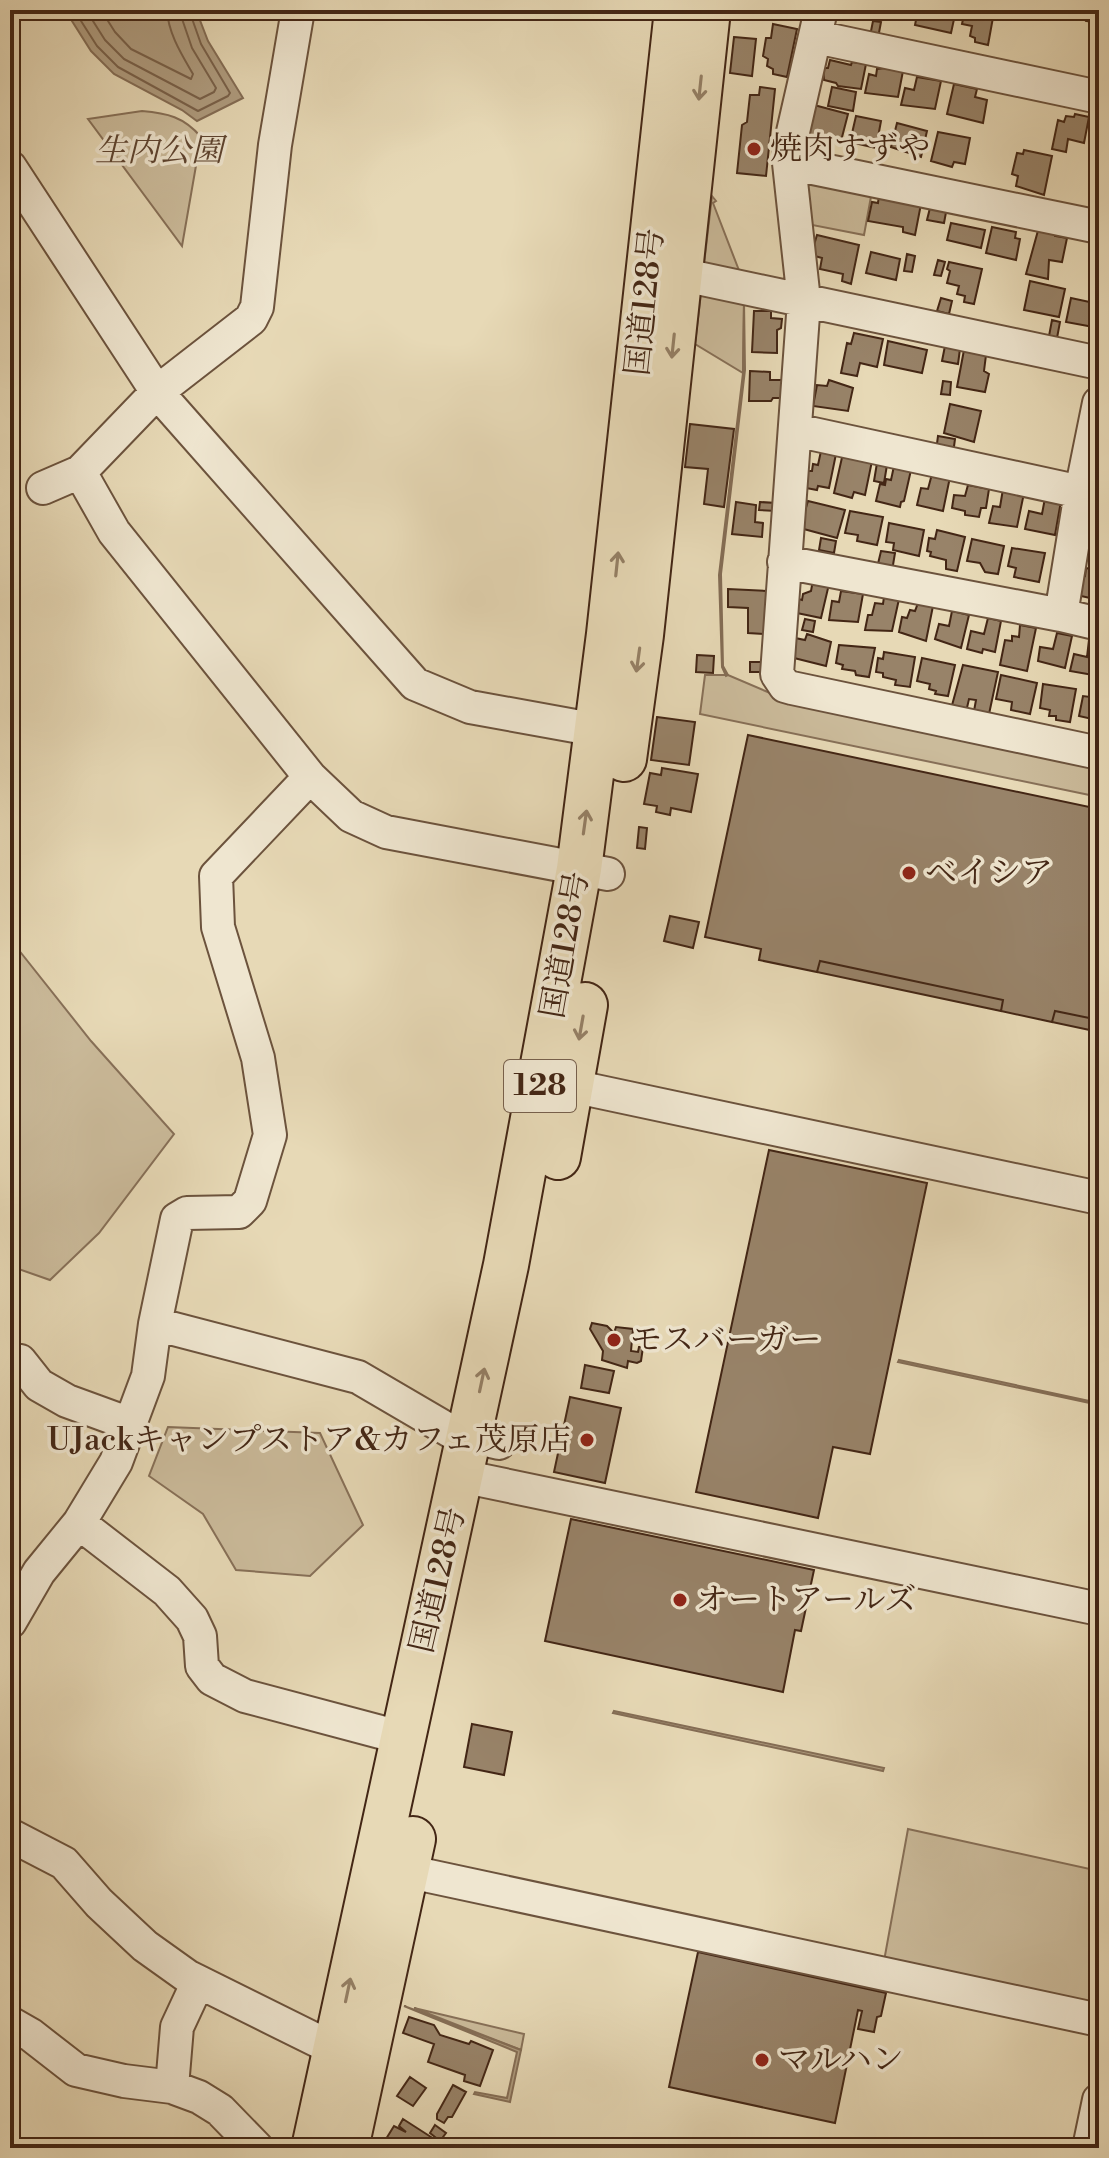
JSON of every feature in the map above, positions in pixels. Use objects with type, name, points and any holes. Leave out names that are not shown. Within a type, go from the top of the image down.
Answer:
[{"type":"highway","name":"国道128号","points":[[314,2148],[336,2046],[391,1868],[403,1738],[480,1460],[533,1127],[593,872],[641,635],[677,10]]},
{"type":"highway","name":"国道128号","points":[[346,2148],[391,1868],[480,1460],[572,1086],[593,872],[597,730],[664,271],[708,10]]},
{"type":"street","points":[[43,488],[80,472],[157,392],[251,319],[257,307],[275,145],[298,10]]},
{"type":"street","points":[[1099,97],[819,23],[790,145],[789,163],[804,301],[776,668],[785,686],[1099,753]]},
{"type":"street","points":[[789,163],[1099,227]]},
{"type":"street","points":[[10,167],[157,392],[415,684],[470,707],[597,730]]},
{"type":"street","points":[[664,271],[1099,363]]},
{"type":"street","points":[[1061,615],[1090,494],[1099,403]]},
{"type":"street","points":[[795,430],[1090,494]]},
{"type":"street","points":[[80,472],[114,532],[310,777],[351,816],[386,832],[593,872]]},
{"type":"street","points":[[784,562],[1099,624]]},
{"type":"street","points":[[10,1622],[39,1572],[79,1523],[116,1462],[148,1376],[155,1324],[177,1219],[187,1213],[239,1212],[250,1201],[270,1135],[258,1058],[218,927],[216,876],[310,777]]},
{"type":"street","points":[[572,1086],[1099,1198]]},
{"type":"street","points":[[155,1324],[358,1377],[452,1432],[480,1460],[1099,1609]]},
{"type":"street","points":[[20,1361],[39,1385],[67,1401],[130,1424]]},
{"type":"street","points":[[79,1523],[167,1591],[192,1619],[200,1636],[202,1666],[212,1679],[245,1696],[403,1738]]},
{"type":"street","points":[[10,1835],[64,1863],[99,1903],[145,1946],[198,1982],[320,2042],[336,2046]]},
{"type":"street","points":[[391,1868],[1099,2020]]},
{"type":"street","points":[[172,2087],[177,2027],[198,1982]]},
{"type":"street","points":[[10,2023],[31,2035],[76,2070],[124,2081],[172,2087],[199,2097],[220,2110],[257,2148]]},
{"type":"street","points":[[1089,2148],[1099,2100]]},
{"type":"green space","name":"生内公園","points":[[142,111],[174,117],[201,137],[182,246],[88,119]]},
{"type":"green space","points":[[803,182],[872,191],[864,235],[807,224]]},
{"type":"green space","points":[[712,196],[716,201],[713,203],[740,273],[704,264]]},
{"type":"green space","points":[[701,293],[744,302],[743,373],[695,344]]},
{"type":"green space","points":[[705,675],[728,675],[770,693],[1099,763],[1099,797],[700,714]]},
{"type":"green space","points":[[10,939],[91,1041],[174,1134],[99,1233],[50,1280],[10,1266]]},
{"type":"green space","points":[[168,1427],[320,1433],[363,1525],[310,1576],[236,1570],[203,1514],[149,1476]]},
{"type":"green space","points":[[908,1829],[1099,1871],[1099,2004],[884,1961]]},
{"type":"green space","points":[[414,2008],[524,2034],[521,2050]]},
{"type":"water","points":[[65,10],[196,10],[208,41],[243,98],[197,121],[114,74],[91,51]]},
{"type":"water","points":[[744,302],[745,370],[721,574],[723,666],[726,676],[722,667],[719,575],[743,373]]},
{"type":"water","points":[[898,1362],[1099,1403],[1099,1405]]},
{"type":"water","points":[[614,1711],[884,1768],[883,1771]]},
{"type":"water","points":[[404,2006],[521,2050],[510,2102],[474,2094],[507,2098],[517,2052]]},
{"type":"building","points":[[881,10],[914,10],[913,17]]},
{"type":"building","points":[[918,10],[956,10],[951,33],[915,25]]},
{"type":"building","points":[[965,10],[994,12],[988,45],[975,42],[975,38],[970,36],[972,26],[962,24]]},
{"type":"building","points":[[1088,10],[1099,10],[1099,23],[1086,21]]},
{"type":"building","points":[[873,21],[881,22],[878,38],[870,36]]},
{"type":"building","points":[[773,24],[797,29],[787,77],[773,74],[773,69],[767,66],[768,59],[763,56],[766,38],[771,38]]},
{"type":"building","points":[[734,37],[756,39],[752,76],[730,73]]},
{"type":"building","points":[[830,60],[851,65],[852,62],[866,64],[861,89],[838,86],[824,80],[823,68],[828,68]]},
{"type":"building","points":[[877,69],[903,71],[898,97],[865,93],[869,74],[876,76]]},
{"type":"building","points":[[917,77],[941,81],[935,109],[901,105],[905,88],[914,90]]},
{"type":"building","points":[[954,84],[977,89],[975,97],[987,100],[983,123],[947,114]]},
{"type":"building","name":"焼肉すずや","points":[[760,87],[775,89],[766,176],[737,173],[742,125],[747,122],[750,95],[759,95]]},
{"type":"building","points":[[832,87],[856,92],[853,111],[828,106]]},
{"type":"building","points":[[814,105],[848,114],[841,141],[830,139],[829,143],[806,138]]},
{"type":"building","points":[[1075,114],[1089,117],[1084,143],[1068,139],[1066,152],[1052,149],[1058,120],[1064,122],[1066,116],[1074,117]]},
{"type":"building","points":[[856,116],[881,121],[876,148],[850,142]]},
{"type":"building","points":[[897,123],[927,131],[921,157],[891,147]]},
{"type":"building","points":[[938,132],[970,138],[965,164],[954,162],[952,167],[931,161]]},
{"type":"building","points":[[1024,150],[1052,156],[1044,195],[1016,186],[1018,176],[1012,174],[1017,153],[1023,154]]},
{"type":"building","points":[[879,195],[921,204],[915,235],[903,232],[903,227],[868,221],[872,202],[878,203]]},
{"type":"building","points":[[931,204],[947,207],[944,223],[927,220]]},
{"type":"building","points":[[951,223],[985,230],[981,248],[947,240]]},
{"type":"building","points":[[992,227],[1016,232],[1015,238],[1020,239],[1016,260],[986,253]]},
{"type":"building","points":[[1039,227],[1055,230],[1055,236],[1067,238],[1062,262],[1049,260],[1048,279],[1026,274]]},
{"type":"building","points":[[817,235],[859,245],[851,284],[842,281],[843,274],[820,269],[822,258],[811,255]]},
{"type":"building","points":[[871,252],[900,259],[896,280],[866,273]]},
{"type":"building","points":[[907,254],[915,256],[912,272],[904,271]]},
{"type":"building","points":[[938,260],[945,262],[941,276],[934,275]]},
{"type":"building","points":[[949,262],[982,269],[974,304],[964,302],[965,296],[957,294],[959,286],[947,283]]},
{"type":"building","points":[[1030,281],[1065,289],[1059,317],[1024,310]]},
{"type":"building","points":[[941,298],[952,301],[949,314],[937,311]]},
{"type":"building","points":[[1071,298],[1099,304],[1099,328],[1066,322]]},
{"type":"building","points":[[754,311],[771,311],[771,318],[782,319],[781,328],[777,330],[777,353],[752,352]]},
{"type":"building","points":[[1052,320],[1060,322],[1057,338],[1049,336]]},
{"type":"building","points":[[854,333],[883,339],[877,367],[860,363],[857,376],[841,373],[847,343],[851,344]]},
{"type":"building","points":[[888,341],[927,350],[922,373],[884,365]]},
{"type":"building","points":[[945,346],[960,349],[958,364],[942,361]]},
{"type":"building","points":[[964,350],[986,355],[984,371],[989,374],[985,392],[957,387]]},
{"type":"building","points":[[750,371],[770,372],[770,380],[782,380],[783,398],[749,401]]},
{"type":"building","points":[[829,380],[853,388],[848,411],[813,406],[817,385],[827,386]]},
{"type":"building","points":[[943,381],[951,382],[950,395],[941,394]]},
{"type":"building","points":[[950,404],[981,411],[974,442],[944,433]]},
{"type":"building","points":[[690,424],[734,429],[724,507],[704,504],[708,469],[685,467]]},
{"type":"building","points":[[938,436],[955,439],[953,454],[936,451]]},
{"type":"building","points":[[821,451],[836,454],[829,488],[806,488],[807,471],[812,471],[813,464],[818,465]]},
{"type":"building","points":[[843,453],[872,461],[865,495],[854,492],[852,498],[834,493]]},
{"type":"building","points":[[877,463],[887,465],[884,483],[874,481]]},
{"type":"building","points":[[894,466],[911,470],[900,507],[876,501],[880,484],[885,485],[886,479],[891,480]]},
{"type":"building","points":[[932,474],[950,477],[943,511],[917,505],[921,488],[928,489]]},
{"type":"building","points":[[968,485],[989,489],[986,508],[981,508],[979,517],[965,515],[965,511],[952,508],[954,495],[965,496]]},
{"type":"building","points":[[1003,489],[1024,493],[1017,527],[989,523],[993,506],[1000,507]]},
{"type":"building","points":[[1045,498],[1061,501],[1055,535],[1025,529],[1029,511],[1042,514]]},
{"type":"building","points":[[808,501],[845,510],[837,538],[800,528]]},
{"type":"building","points":[[736,502],[756,505],[755,522],[763,523],[762,537],[732,534]]},
{"type":"building","points":[[760,502],[776,503],[776,511],[759,510]]},
{"type":"building","points":[[850,511],[883,517],[877,545],[857,541],[858,535],[845,533]]},
{"type":"building","points":[[1099,521],[1099,549],[1082,546],[1085,531],[1093,532],[1095,522]]},
{"type":"building","points":[[889,523],[924,530],[919,556],[893,550],[894,543],[886,542]]},
{"type":"building","points":[[937,530],[965,537],[957,571],[946,569],[946,560],[930,556],[931,552],[927,551],[929,538],[935,539]]},
{"type":"building","points":[[821,538],[836,541],[834,553],[819,550]]},
{"type":"building","points":[[972,539],[1004,546],[998,574],[985,572],[980,563],[967,561]]},
{"type":"building","points":[[1012,548],[1045,553],[1039,582],[1014,577],[1016,568],[1008,566]]},
{"type":"building","points":[[881,551],[895,553],[892,571],[877,568]]},
{"type":"building","points":[[1096,565],[1099,566],[1099,600],[1072,594],[1075,574],[1085,576],[1086,568],[1095,570]]},
{"type":"building","points":[[813,580],[829,584],[821,618],[792,612],[795,598],[802,600],[803,594],[811,591]]},
{"type":"building","points":[[728,589],[767,591],[765,634],[748,633],[748,608],[728,607]]},
{"type":"building","points":[[841,591],[863,594],[858,622],[829,620],[832,601],[839,602]]},
{"type":"building","points":[[884,597],[899,599],[892,631],[865,630],[868,615],[872,615],[875,603],[883,604]]},
{"type":"building","points":[[918,603],[933,606],[926,641],[899,632],[902,617],[907,618],[910,610],[915,611]]},
{"type":"building","points":[[952,611],[969,615],[961,648],[935,639],[939,624],[949,626]]},
{"type":"building","points":[[988,618],[1001,621],[995,652],[967,649],[971,631],[984,634]]},
{"type":"building","points":[[805,619],[815,621],[813,632],[802,630]]},
{"type":"building","points":[[1020,625],[1036,628],[1027,671],[1000,665],[1005,640],[1012,641],[1012,636],[1019,637]]},
{"type":"building","points":[[1057,633],[1072,636],[1065,668],[1038,661],[1040,647],[1053,649]]},
{"type":"building","points":[[807,634],[831,642],[826,666],[790,657],[795,638],[805,640]]},
{"type":"building","points":[[1089,640],[1099,642],[1099,676],[1070,671],[1074,654],[1087,657]]},
{"type":"building","points":[[839,645],[875,648],[869,677],[856,675],[855,671],[842,669],[843,665],[836,663]]},
{"type":"building","points":[[884,652],[915,657],[910,687],[895,685],[896,680],[876,672],[878,658],[883,659]]},
{"type":"building","points":[[697,655],[714,656],[713,673],[696,672]]},
{"type":"building","points":[[922,658],[955,665],[948,696],[935,694],[936,691],[929,689],[930,684],[917,681]]},
{"type":"building","points":[[750,662],[764,662],[763,672],[750,672]]},
{"type":"building","points":[[963,665],[998,672],[989,714],[974,711],[976,700],[969,699],[966,712],[951,709]]},
{"type":"building","points":[[1001,675],[1037,683],[1030,714],[1011,710],[1012,702],[996,699]]},
{"type":"building","points":[[1043,684],[1076,689],[1070,722],[1056,720],[1056,716],[1049,716],[1050,710],[1040,708]]},
{"type":"building","points":[[1091,693],[1099,699],[1099,727],[1097,720],[1079,716],[1083,696],[1090,697]]},
{"type":"building","points":[[657,717],[695,722],[689,765],[651,760]]},
{"type":"building","name":"ベイシア","points":[[748,735],[1099,809],[1099,1020],[1055,1011],[1052,1022],[1001,1011],[1003,1000],[820,961],[817,972],[759,960],[761,949],[705,937]]},
{"type":"building","points":[[662,768],[698,774],[691,812],[671,808],[670,815],[656,812],[657,806],[644,804],[650,773],[661,775]]},
{"type":"building","points":[[639,827],[647,828],[645,849],[637,848]]},
{"type":"building","points":[[670,916],[699,922],[693,948],[664,941]]},
{"type":"building","points":[[820,961],[1003,1000],[1001,1011],[817,972]]},
{"type":"building","points":[[1055,1011],[1099,1020],[1099,1032],[1052,1022]]},
{"type":"building","points":[[769,1150],[927,1183],[870,1454],[833,1447],[818,1518],[696,1492]]},
{"type":"building","name":"モスバーガー","points":[[592,1323],[607,1326],[614,1333],[616,1327],[633,1329],[631,1351],[638,1352],[639,1347],[643,1347],[641,1361],[628,1361],[627,1368],[602,1360],[603,1351],[590,1329]]},
{"type":"building","points":[[585,1365],[614,1371],[609,1393],[581,1388]]},
{"type":"building","name":"UJackキャンプストア&カフェ茂原店","points":[[570,1397],[621,1408],[605,1483],[554,1472]]},
{"type":"building","name":"オートアールズ","points":[[571,1519],[814,1570],[801,1631],[795,1630],[783,1692],[545,1641]]},
{"type":"building","points":[[472,1724],[512,1732],[504,1775],[464,1767]]},
{"type":"building","name":"マルハン","points":[[698,1952],[886,1993],[874,2032],[858,2029],[862,2011],[858,2010],[835,2123],[669,2087]]},
{"type":"building","points":[[409,2017],[434,2025],[440,2035],[469,2044],[471,2041],[493,2050],[480,2086],[464,2081],[465,2075],[428,2062],[434,2044],[403,2033]]},
{"type":"building","points":[[410,2077],[426,2088],[413,2106],[397,2096]]},
{"type":"building","points":[[453,2085],[466,2092],[452,2117],[444,2123],[437,2119],[437,2114]]},
{"type":"building","points":[[403,2119],[431,2137],[426,2147],[429,2148],[381,2147],[394,2126],[406,2132],[399,2126]]},
{"type":"building","points":[[435,2125],[446,2133],[440,2141],[430,2133]]},
{"type":"place","name":"焼肉すずや","points":[[754,149]]},
{"type":"place","name":"ベイシア","points":[[909,873]]},
{"type":"place","name":"モスバーガー","points":[[614,1340]]},
{"type":"place","name":"UJackキャンプストア&カフェ茂原店","points":[[587,1440]]},
{"type":"place","name":"オートアールズ","points":[[680,1600]]},
{"type":"place","name":"マルハン","points":[[762,2060]]}]
